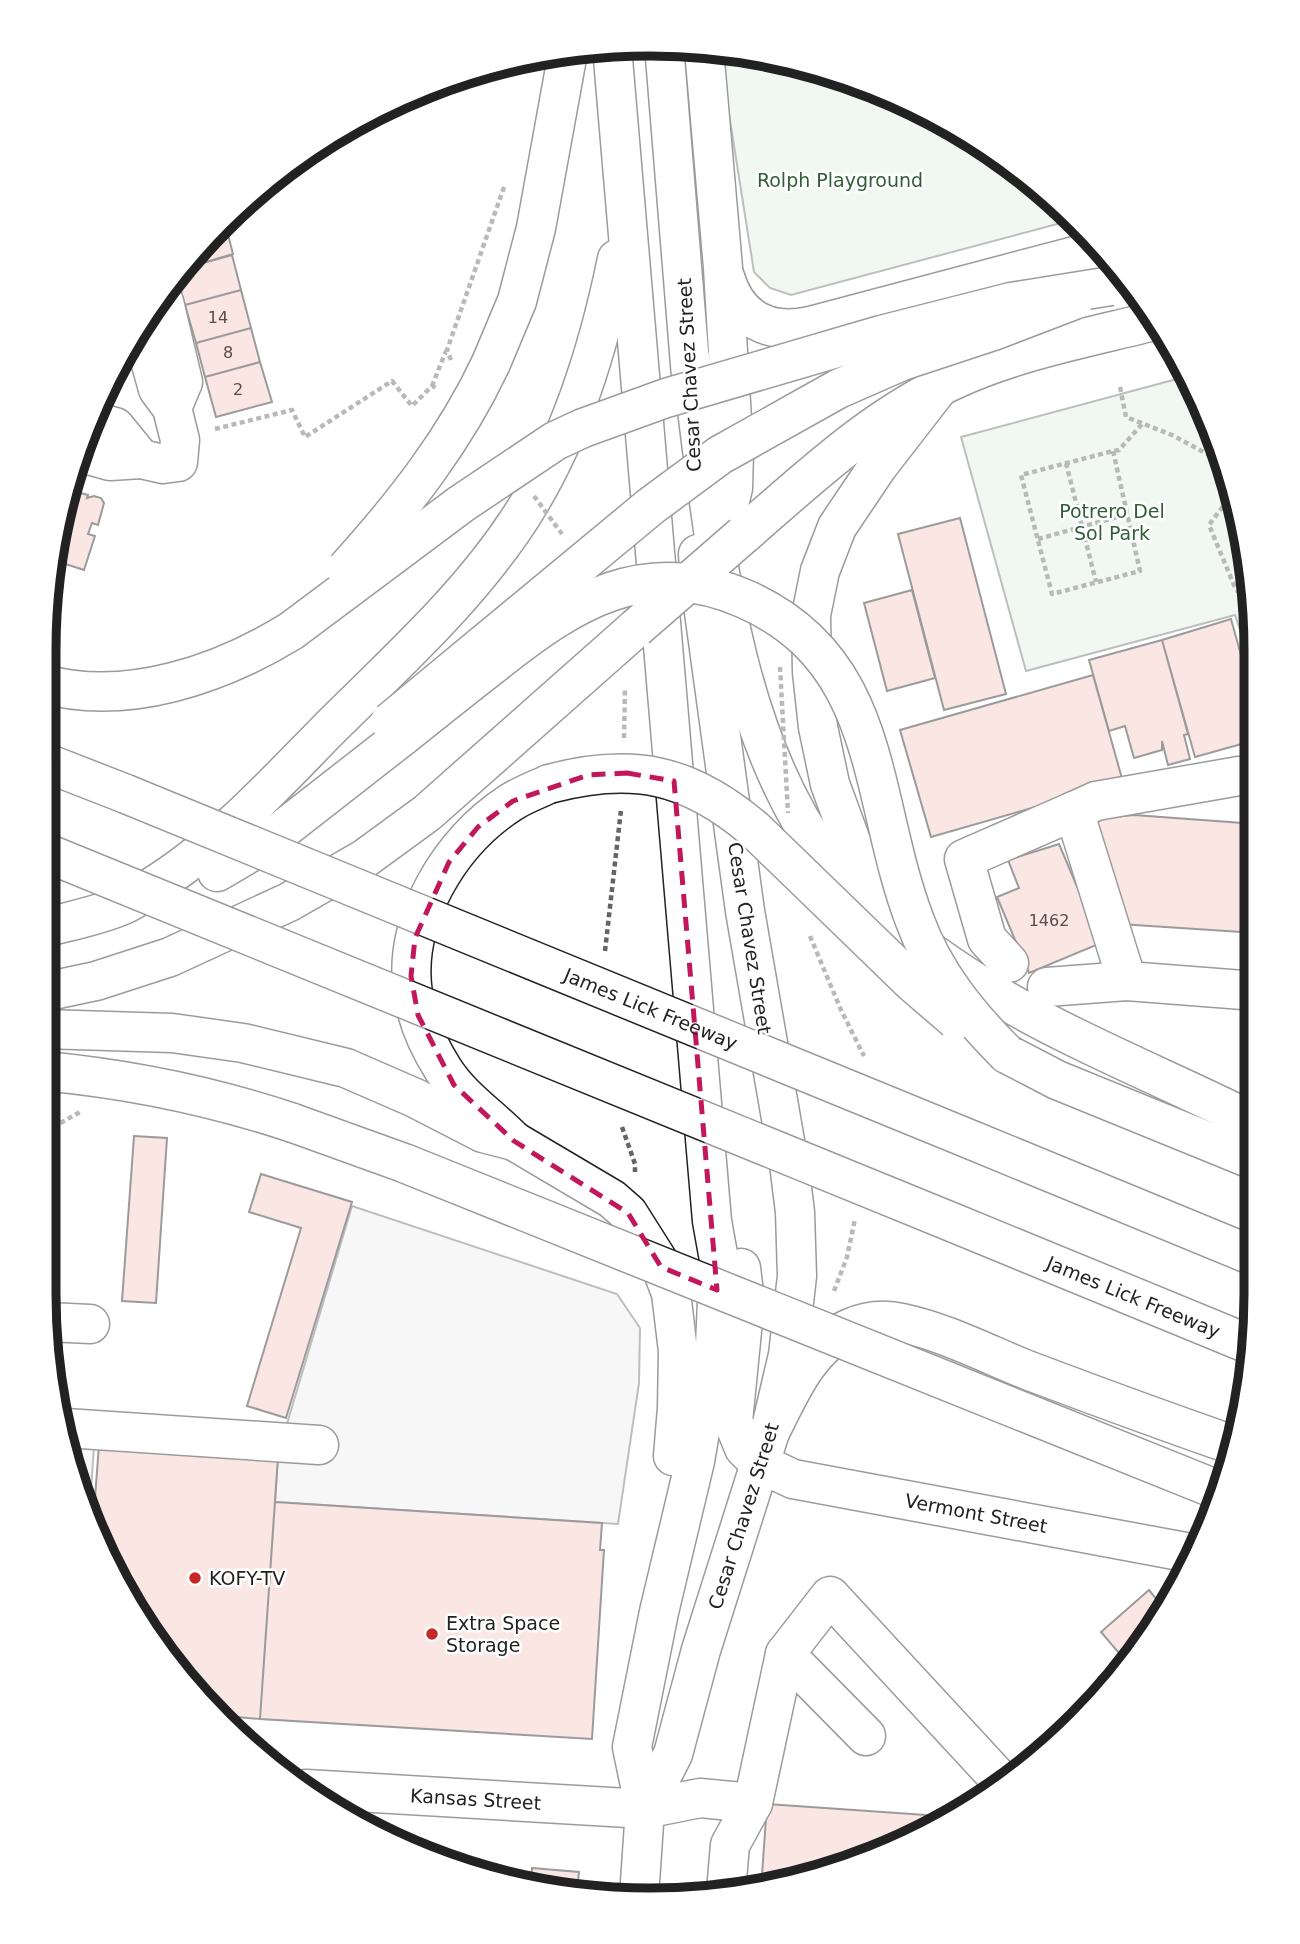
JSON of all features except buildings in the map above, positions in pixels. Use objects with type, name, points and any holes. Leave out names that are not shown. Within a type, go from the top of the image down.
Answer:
[{"type":"main road","name":"Cesar Chavez Street","points":[[645,1810],[673,1754],[701,1650],[764,1447],[792,1326],[797,1276],[795,1212],[789,1164],[745,911],[699,583],[690,357],[665,56]]},
{"type":"main road","name":"Cesar Chavez Street","points":[[613,57],[712,1221],[719,1260],[715,1345],[695,1461],[659,1612],[632,1747],[645,1810],[640,1888]]},
{"type":"main road","points":[[705,59],[723,268],[734,453],[734,530]]},
{"type":"main road","points":[[291,631],[409,496],[472,403],[517,301],[536,228],[566,62]]},
{"type":"main road","points":[[56,924],[125,904],[170,876],[220,837],[450,608],[489,563],[525,510],[554,456],[587,378],[605,318],[617,259],[619,142]]},
{"type":"main road","points":[[723,268],[734,297],[750,317],[771,327],[789,330],[1090,251]]},
{"type":"main road","points":[[56,686],[84,690],[145,687],[196,677],[232,663],[291,631],[461,504],[555,441],[583,428],[699,388],[881,335],[1011,302],[1117,283]]},
{"type":"main road","points":[[56,925],[120,914],[176,894],[263,845],[651,506],[720,455],[838,389],[889,367],[1118,284]]},
{"type":"main road","points":[[89,455],[110,461],[141,459],[163,464],[177,436],[183,382],[165,307]]},
{"type":"main road","points":[[56,989],[96,981],[170,957],[289,901],[364,859],[427,813],[636,628],[734,530],[891,414],[940,386],[993,365],[1142,324]]},
{"type":"main road","points":[[144,340],[158,389],[177,436]]},
{"type":"main road","points":[[690,357],[724,590],[749,701],[770,756],[795,809],[828,862],[872,907],[960,973],[1023,1010],[1244,1117]]},
{"type":"main road","points":[[918,944],[884,899],[852,844],[830,784],[812,672],[811,615],[821,571],[837,527],[878,466],[940,386]]},
{"type":"main road","points":[[101,423],[115,427],[141,459]]},
{"type":"main road","points":[[397,729],[540,628],[595,597],[639,585],[684,584],[728,593],[771,611],[814,646],[841,679],[867,745],[900,874],[923,941],[958,1000],[1007,1054]]},
{"type":"main road","name":"James Lick Freeway","points":[[56,767],[1244,1252]]},
{"type":"main road","points":[[659,1612],[677,1408],[677,1332],[671,1293],[659,1262],[628,1213],[612,1199],[514,1141],[454,1084],[435,1054],[413,996],[412,957],[421,919],[449,862],[478,827],[513,801],[549,784],[588,775],[636,774],[684,784],[720,803],[754,829],[930,999],[1007,1054],[1057,1080],[1244,1156]]},
{"type":"main road","points":[[1009,963],[987,939],[964,859],[1096,801],[1239,776]]},
{"type":"main road","points":[[1074,811],[1127,981]]},
{"type":"main road","name":"James Lick Freeway","points":[[56,857],[1242,1341]]},
{"type":"main road","points":[[1047,986],[1127,981],[1244,990]]},
{"type":"main road","points":[[56,1029],[172,1033],[243,1043],[346,1069],[415,1098],[483,1133],[514,1141]]},
{"type":"main road","points":[[56,1071],[161,1088],[293,1123],[404,1163],[1211,1487]]},
{"type":"main road","points":[[712,1221],[740,1256],[746,1301],[733,1421],[744,1448],[764,1447],[790,1392],[816,1353],[830,1340],[866,1322],[883,1321],[918,1327],[1088,1393],[1225,1442]]},
{"type":"main road","points":[[57,1322],[90,1324]]},
{"type":"main road","points":[[71,1428],[319,1445]]},
{"type":"main road","name":"Vermont Street","points":[[764,1447],[793,1479],[1185,1552]]},
{"type":"main road","points":[[727,1883],[730,1846],[752,1803],[785,1654],[830,1596],[997,1776]]},
{"type":"main road","points":[[785,1654],[866,1737]]},
{"type":"main road","name":"Kansas Street","points":[[323,1790],[645,1810],[700,1798],[752,1803]]},
{"type":"path","points":[[177,436],[292,410],[305,438],[391,381],[412,406],[432,386],[509,175]]},
{"type":"path","points":[[447,350],[452,362]]},
{"type":"path","points":[[432,386],[444,390]]},
{"type":"path","points":[[1120,387],[1126,417],[1172,435],[1211,456]]},
{"type":"path","points":[[1113,452],[1140,571],[1052,594],[1021,475],[1119,450],[1143,424]]},
{"type":"path","points":[[1066,463],[1096,582]]},
{"type":"path","points":[[1226,503],[1209,525],[1236,590],[1241,593]]},
{"type":"path","points":[[1038,539],[1128,514]]},
{"type":"path","points":[[780,662],[788,819]]},
{"type":"path","points":[[624,746],[625,682]]},
{"type":"path","points":[[604,960],[623,798]]},
{"type":"path","points":[[621,1125],[635,1164],[634,1174]]},
{"type":"highlighted area","points":[[627,773],[674,781],[717,1290],[661,1267],[628,1213],[514,1141],[454,1085],[418,1015],[411,976],[415,938],[449,862],[478,827],[513,801],[588,775]]},
{"type":"green space","name":"Rolph Playground","points":[[720,60],[804,76],[877,101],[913,117],[980,156],[1042,203],[1062,223],[791,295],[770,288],[754,272]]},
{"type":"green space","name":"Potrero Del Sol Park","points":[[1178,379],[1199,423],[1224,496],[1239,572],[1244,642],[1235,615],[1026,671],[961,437]]},
{"type":"shaded area","points":[[352,1206],[617,1294],[640,1328],[639,1383],[618,1524],[275,1502],[278,1457]]},
{"type":"shaded area","points":[[75,1446],[94,1447],[91,1492]]},
{"type":"place","name":"KOFY-TV","points":[[195,1578]]},
{"type":"place","name":"Extra Space Storage","points":[[432,1634]]}]
